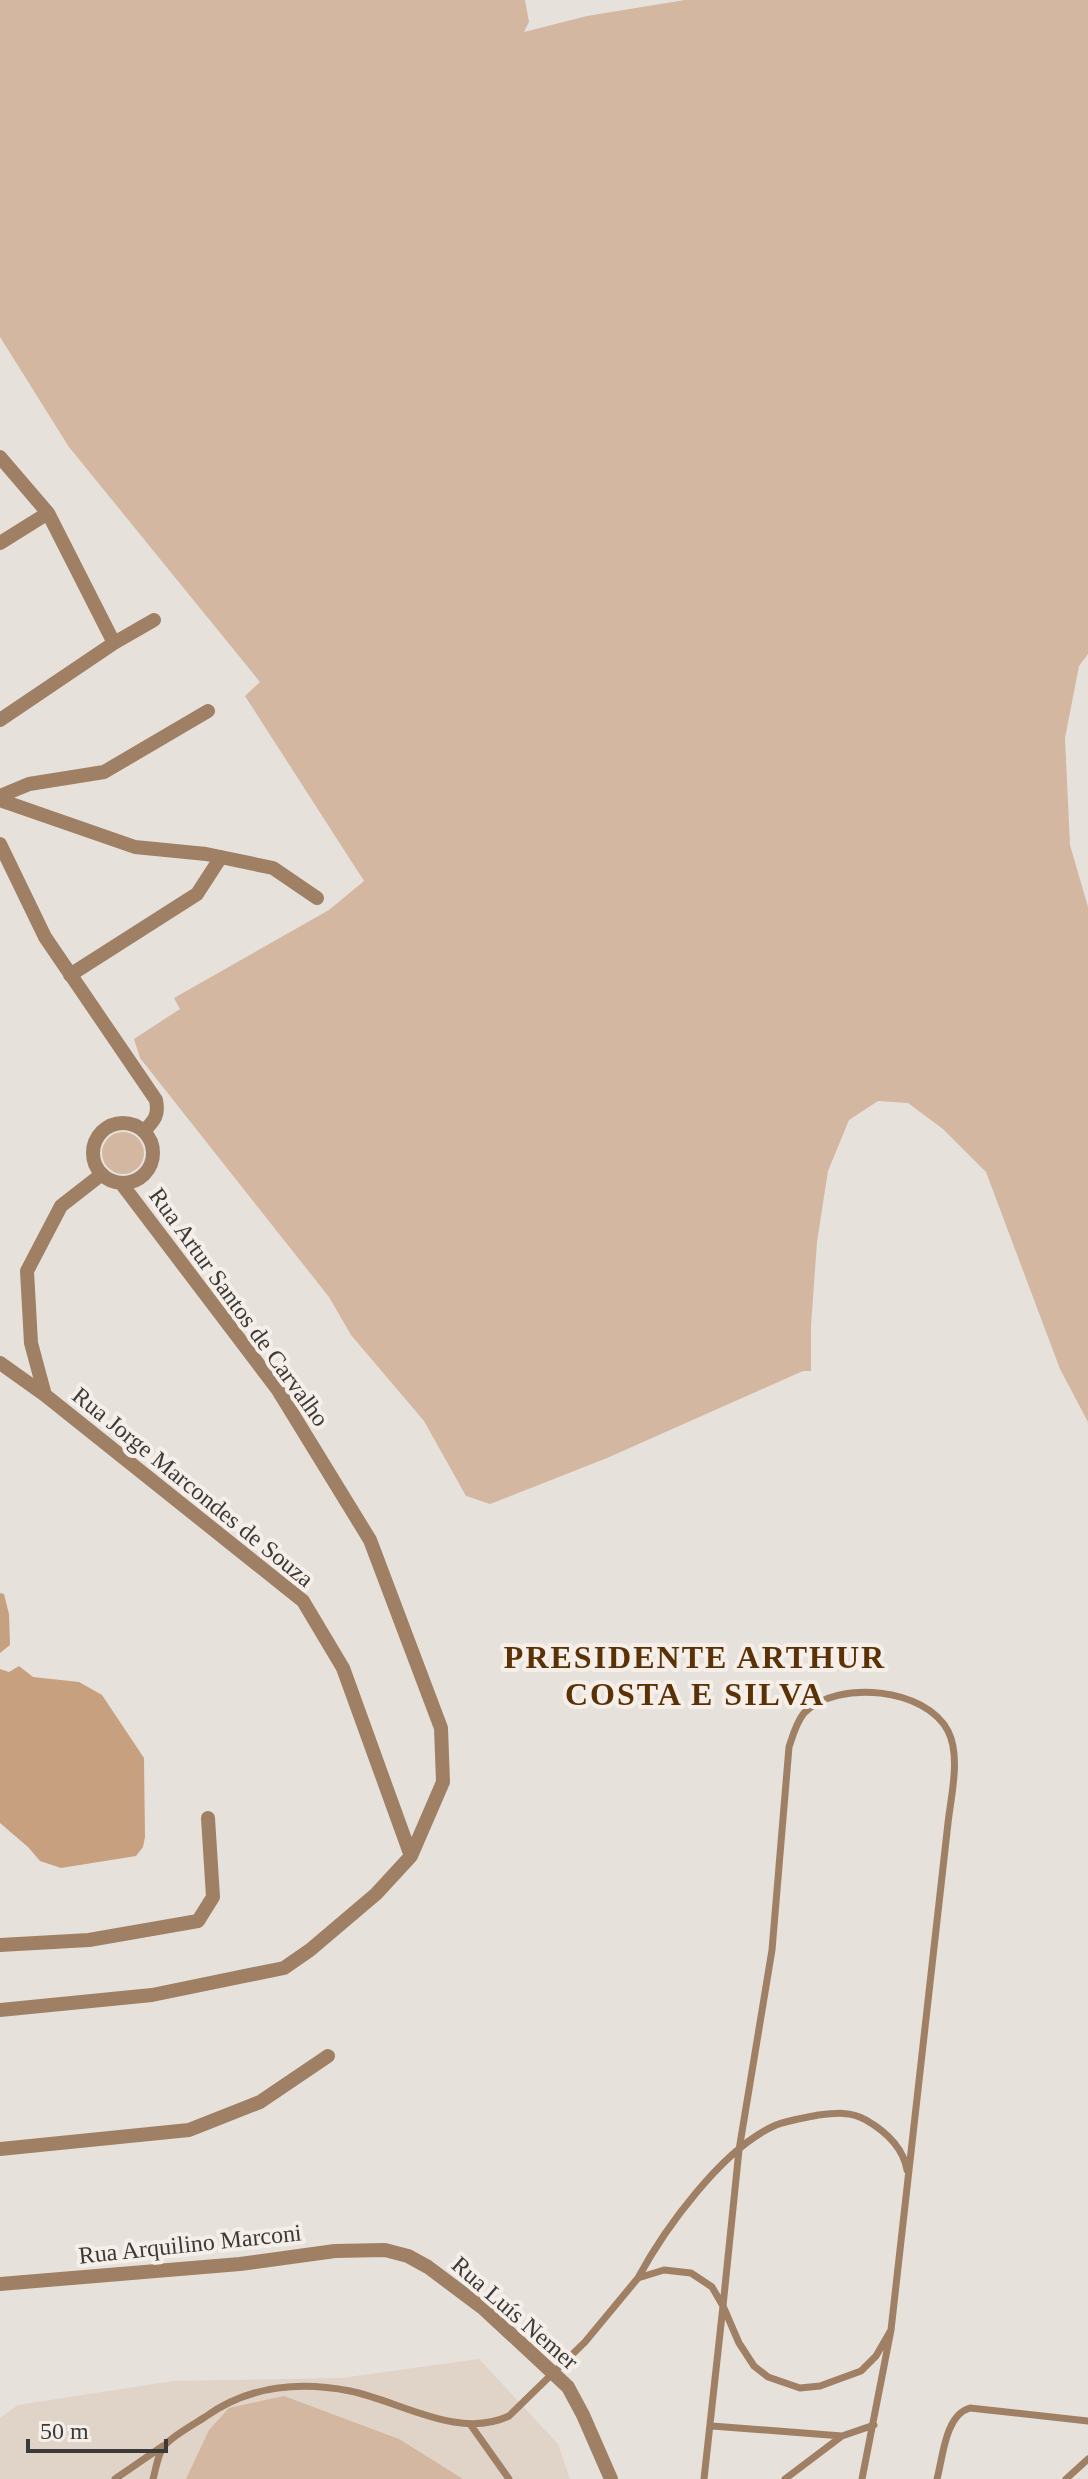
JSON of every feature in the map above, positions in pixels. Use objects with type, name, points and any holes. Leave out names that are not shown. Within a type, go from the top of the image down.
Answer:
[{"type":"street","points":[[0,457],[48,513],[114,643]]},
{"type":"street","points":[[0,543],[48,513]]},
{"type":"street","points":[[0,720],[114,643],[154,620]]},
{"type":"street","points":[[0,798],[29,784],[104,772],[208,711]]},
{"type":"street","points":[[0,798],[135,847],[221,857],[273,868],[317,898]]},
{"type":"street","points":[[0,844],[45,937],[156,1100],[156,1119],[144,1131]]},
{"type":"street","points":[[70,975],[197,894],[221,857]]},
{"type":"street","points":[[122,1123],[133,1124],[144,1131],[153,1151],[152,1163],[146,1172],[138,1179],[121,1183],[102,1174],[93,1156],[99,1135],[112,1125],[122,1123]]},
{"type":"street","points":[[45,1395],[31,1343],[27,1271],[61,1206],[102,1174]]},
{"type":"street","name":"Rua Artur Santos de Carvalho","points":[[121,1183],[278,1390],[370,1540],[441,1728],[443,1782],[411,1856]]},
{"type":"street","name":"Rua Jorge Marcondes de Souza","points":[[0,1363],[45,1395],[303,1601],[343,1668],[411,1856]]},
{"type":"street","points":[[0,1945],[89,1940],[198,1921],[213,1897],[208,1818]]},
{"type":"street","points":[[0,2010],[152,1995],[284,1968],[376,1894],[411,1856]]},
{"type":"street","points":[[0,2149],[189,2130],[260,2102],[328,2056]]},
{"type":"street","name":"Rua Arquilino Marconi","points":[[0,2284],[240,2264],[335,2251],[385,2250]]},
{"type":"street","name":"Rua Luís Nemer","points":[[385,2250],[408,2256],[428,2267],[473,2300],[568,2387],[611,2479]]},
{"type":"lane","points":[[704,2479],[739,2150],[772,1950],[789,1747],[796,1725],[805,1712],[826,1699],[882,1693],[903,1697],[937,1713],[950,1734],[954,1754],[891,2330],[862,2479]]},
{"type":"lane","points":[[115,2479],[227,2401],[258,2390],[303,2386],[351,2391],[470,2424],[495,2423],[509,2416],[585,2342],[638,2278],[654,2249],[687,2205],[739,2150],[777,2125],[824,2114],[854,2113],[877,2126],[898,2146],[908,2176]]},
{"type":"lane","points":[[638,2278],[664,2270],[691,2273],[712,2287],[739,2343],[754,2366],[768,2377],[800,2388],[820,2386],[861,2371],[876,2356],[891,2330]]},
{"type":"lane","points":[[937,2479],[953,2418],[961,2411],[970,2408],[1088,2421]]},
{"type":"lane","points":[[470,2424],[509,2479]]},
{"type":"lane","points":[[785,2479],[842,2436],[874,2425]]},
{"type":"lane","points":[[712,2426],[842,2436]]},
{"type":"lane","points":[[153,2479],[163,2446]]},
{"type":"lane","points":[[1066,2479],[1088,2459]]},
{"type":"shaded area","points":[[0,0],[525,0],[529,22],[524,32],[587,16],[685,0],[1088,0],[1088,654],[1079,666],[1065,738],[1070,845],[1088,907],[1088,1422],[1060,1369],[986,1172],[943,1129],[908,1103],[878,1101],[849,1120],[828,1171],[817,1242],[811,1371],[803,1371],[607,1458],[490,1504],[466,1496],[424,1421],[351,1335],[329,1297],[140,1058],[134,1039],[180,1009],[174,998],[329,910],[364,881],[245,696],[260,682],[69,447],[0,337]]},
{"type":"shaded area","points":[[123,1132],[138,1138],[144,1153],[138,1168],[123,1174],[108,1168],[102,1153],[108,1138]]},
{"type":"shaded area","points":[[0,1593],[4,1594],[9,1614],[10,1645],[0,1653]]},
{"type":"shaded area","points":[[19,1666],[33,1677],[79,1682],[102,1695],[144,1758],[145,1837],[143,1847],[136,1856],[61,1868],[40,1861],[0,1823],[0,1669],[9,1672]]},
{"type":"shaded area","points":[[479,2359],[558,2444],[570,2479],[0,2479],[0,2418],[18,2405],[173,2381],[341,2378]]},
{"type":"shaded area","points":[[284,2396],[399,2439],[463,2479],[186,2479],[209,2430],[229,2408]]},
{"type":"district","name":"PRESIDENTE ARTHUR COSTA E SILVA","points":[[695,1676]]}]
